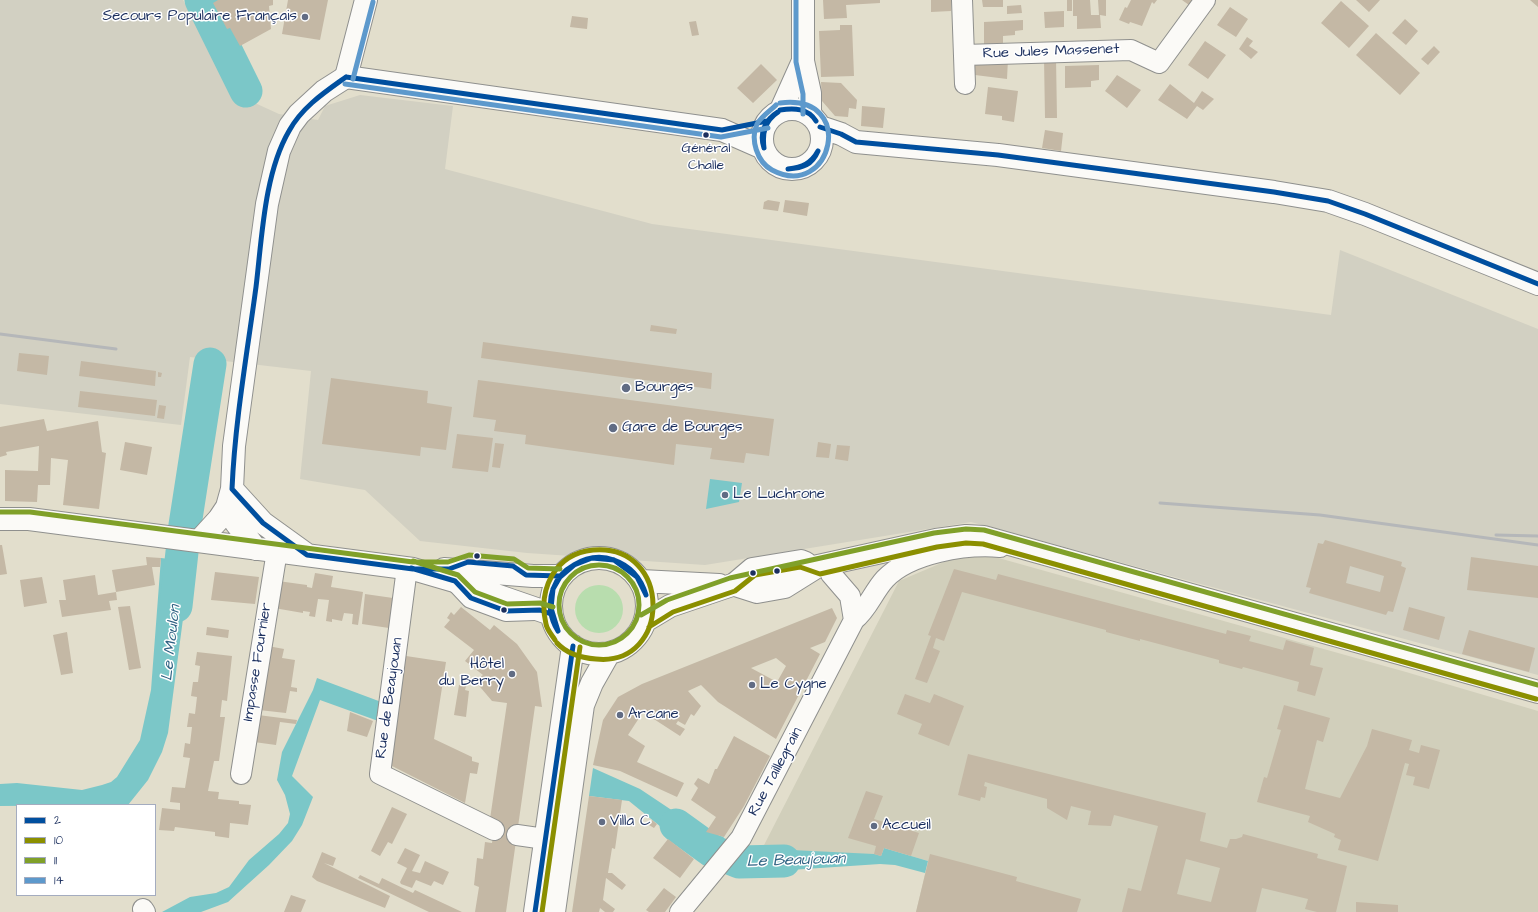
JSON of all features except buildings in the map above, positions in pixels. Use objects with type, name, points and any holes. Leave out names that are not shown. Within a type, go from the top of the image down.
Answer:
[{"type":"main road","points":[[346,77],[366,0]]},
{"type":"main road","points":[[803,0],[803,61],[815,121],[822,139],[820,151],[815,159],[808,165],[797,169],[786,169],[776,164],[768,157],[763,148],[763,129],[774,116],[803,61]]},
{"type":"main road","points":[[266,550],[236,523],[230,498],[234,446],[267,204],[273,172],[285,138],[299,114],[324,91],[346,77],[722,130],[763,148]]},
{"type":"main road","points":[[722,130],[796,109],[815,121],[856,142],[998,155],[1274,192],[1328,201],[1365,214],[1538,284]]},
{"type":"main road","points":[[820,151],[841,150],[856,142]]},
{"type":"main road","points":[[199,541],[214,525],[230,498]]},
{"type":"main road","points":[[230,498],[307,555]]},
{"type":"main road","points":[[0,520],[30,519],[410,568],[452,575],[560,576]]},
{"type":"main road","points":[[645,621],[670,606],[732,585],[824,566],[936,540],[966,536],[984,537],[1538,692]]},
{"type":"main road","points":[[452,575],[545,612],[561,637],[573,646],[589,653],[609,653],[621,649],[631,642],[645,621],[647,601],[641,581],[626,566],[605,558],[582,560],[570,566],[560,576],[554,587],[545,612]]},
{"type":"main road","points":[[641,581],[732,585]]},
{"type":"main road","points":[[535,912],[573,646]]},
{"type":"main road","points":[[554,912],[583,705],[592,683],[609,653]]},
{"type":"street","name":"Rue Jules Massenet","points":[[962,0],[965,84]]},
{"type":"street","name":"Rue Jules Massenet","points":[[964,55],[1131,50],[1159,63],[1205,0]]},
{"type":"street","name":"Rue Taillegrain","points":[[680,912],[740,838],[854,620],[863,613],[885,579],[894,571],[916,559],[948,550],[988,546],[1028,549]]},
{"type":"street","name":"Impasse Fournier","points":[[241,774],[266,550]]},
{"type":"street","points":[[824,566],[850,596],[854,620]]},
{"type":"street","name":"Rue de Beaujouan","points":[[410,568],[380,774],[494,830]]},
{"type":"street","points":[[517,834],[545,839]]},
{"type":"shaded area","points":[[0,0],[183,0],[233,93],[279,114],[318,120],[325,106],[360,95],[453,106],[445,169],[652,224],[1331,315],[1340,250],[1538,329],[1538,675],[971,522],[705,565],[527,553],[420,541],[365,490],[300,479],[311,371],[190,357],[181,425],[0,404]]},
{"type":"shaded area","points":[[958,556],[995,557],[1406,672],[1538,711],[1538,912],[916,912],[928,861],[884,848],[881,856],[762,849],[899,581]]},
{"type":"green space","points":[[594,585],[604,585],[616,592],[623,604],[623,614],[616,626],[604,633],[594,633],[586,629],[579,622],[575,614],[575,604],[579,596],[586,589]]},
{"type":"water","points":[[710,479],[742,483],[739,502],[706,509]]},
{"type":"water","points":[[161,558],[194,562],[186,596],[168,733],[162,752],[148,780],[129,804],[16,804],[16,806],[0,806],[0,784],[17,783],[82,790],[111,782],[117,777],[140,740],[151,690]]},
{"type":"water","points":[[317,678],[384,703],[381,722],[320,700],[292,776],[313,797],[302,825],[292,841],[269,865],[228,902],[201,912],[162,912],[190,897],[216,893],[229,887],[249,860],[279,834],[288,823],[290,814],[285,795],[277,780],[282,752],[313,690]]},
{"type":"water","points":[[593,768],[640,789],[703,831],[724,837],[704,862],[629,801],[589,796]]},
{"type":"water","points":[[750,848],[874,854],[881,856],[884,848],[928,861],[925,873],[895,865],[880,864],[730,874]]},
{"type":"waterway","name":"Le Moulon","points":[[201,0],[246,91]]},
{"type":"waterway","name":"Le Moulon","points":[[176,606],[185,525],[210,364]]},
{"type":"waterway","name":"Le Beaujouan","points":[[676,825],[712,851],[739,862],[784,861]]},
{"type":"railway","points":[[0,334],[116,349]]},
{"type":"railway","points":[[1160,503],[1320,515],[1538,545]]},
{"type":"railway","points":[[1496,535],[1538,536]]},
{"type":"transit line","name":"14","points":[[796,0],[796,62],[803,94],[803,114]]},
{"type":"transit line","name":"14","points":[[353,79],[373,2]]},
{"type":"transit line","name":"2","points":[[346,77],[307,107],[294,122],[281,148],[274,167],[262,227],[256,287],[239,413],[232,489],[263,523],[307,555],[413,569],[449,569],[468,562],[513,566],[526,575],[560,576]]},
{"type":"transit line","name":"2","points":[[346,77],[722,130],[767,121]]},
{"type":"transit line","name":"14","points":[[345,84],[721,137],[768,128]]},
{"type":"transit line","name":"14","points":[[776,105],[757,124],[755,130],[754,136],[756,150],[762,162],[772,170],[793,176],[810,172],[821,160],[828,145],[828,128],[820,114],[805,104],[780,103]]},
{"type":"transit line","name":"2","points":[[780,110],[790,109],[805,111],[816,121]]},
{"type":"transit line","name":"2","points":[[764,148],[762,137],[764,127],[773,115],[778,112]]},
{"type":"transit line","name":"2","points":[[764,148],[765,127],[770,119],[778,112]]},
{"type":"transit line","name":"2","points":[[820,127],[841,134],[856,142],[998,155],[1274,192],[1328,201],[1365,214],[1538,284]]},
{"type":"transit line","name":"2","points":[[788,169],[806,164],[818,151]]},
{"type":"transit line","name":"2","points":[[788,169],[803,167],[810,163],[818,151]]},
{"type":"transit line","name":"11","points":[[0,512],[30,512],[413,562],[448,562],[469,555],[514,559],[528,568],[560,569]]},
{"type":"transit line","name":"11","points":[[641,615],[667,600],[730,578],[934,533],[966,529],[984,530],[1538,685]]},
{"type":"transit line","name":"10","points":[[649,627],[673,612],[735,591],[755,575],[800,567],[820,574],[937,547],[966,543],[983,544],[1536,699]]},
{"type":"transit line","name":"10","points":[[555,640],[548,630],[544,611],[544,599],[547,587],[559,566],[568,558],[579,553],[593,550],[619,553],[638,565],[649,584],[653,605],[650,626],[639,644],[621,656],[596,659],[575,655],[565,650],[557,643]]},
{"type":"transit line","name":"2","points":[[574,565],[584,560],[599,557],[614,560]]},
{"type":"transit line","name":"2","points":[[574,565],[592,558],[614,560]]},
{"type":"transit line","name":"2","points":[[614,560],[634,573],[641,583],[646,595]]},
{"type":"transit line","name":"2","points":[[614,560],[637,577],[646,595]]},
{"type":"transit line","name":"11","points":[[413,561],[458,575],[475,592],[507,604],[540,603],[553,607]]},
{"type":"transit line","name":"2","points":[[553,589],[556,581],[561,575],[574,565]]},
{"type":"transit line","name":"2","points":[[553,589],[560,577],[574,565]]},
{"type":"transit line","name":"11","points":[[591,565],[607,565],[628,576],[639,597],[639,605],[639,613],[628,634],[607,645],[591,645],[577,639],[570,634],[565,627],[559,613],[559,597],[565,583],[570,576],[577,571],[591,565]]},
{"type":"transit line","name":"2","points":[[411,568],[455,581],[471,598],[506,611],[540,610],[551,614]]},
{"type":"transit line","name":"2","points":[[553,589],[551,608],[558,631]]},
{"type":"transit line","name":"2","points":[[553,589],[550,605],[553,621],[558,631]]},
{"type":"transit line","name":"2","points":[[535,912],[573,646]]},
{"type":"transit line","name":"10","points":[[542,912],[580,647]]},
{"type":"place","name":"Secours Populaire Français","points":[[305,17]]},
{"type":"place","name":"Général Challe","points":[[706,135]]},
{"type":"place","name":"Bourges","points":[[626,388]]},
{"type":"place","name":"Gare de Bourges","points":[[613,428]]},
{"type":"place","name":"Le Luchrone","points":[[725,495]]},
{"type":"place","name":"Hôtel du Berry","points":[[512,674]]},
{"type":"place","name":"Le Cygne","points":[[752,685]]},
{"type":"place","name":"Arcane","points":[[620,715]]},
{"type":"place","name":"Villa C","points":[[602,822]]},
{"type":"place","name":"Accueil","points":[[874,826]]}]
